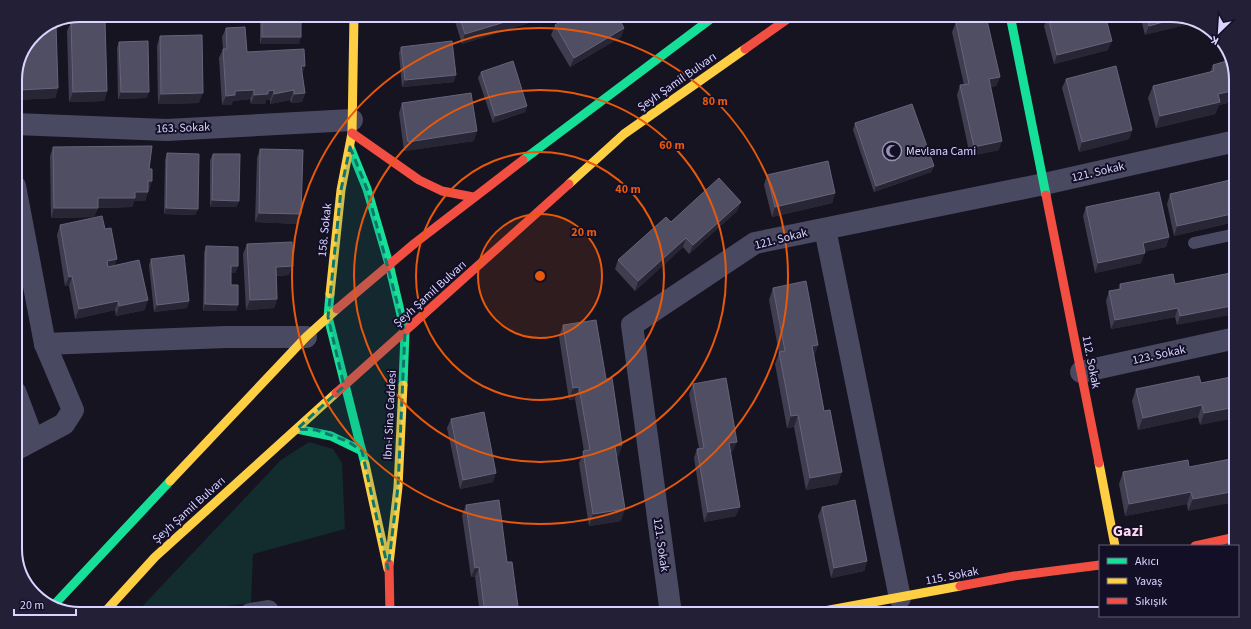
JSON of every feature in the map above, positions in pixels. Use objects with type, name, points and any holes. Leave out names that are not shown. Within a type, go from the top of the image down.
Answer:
[{"type":"main road","name":"158. Sokak","points":[[328,317],[341,190],[350,147],[352,126],[354,22]]},
{"type":"main road","points":[[57,602],[306,337],[328,317],[389,264],[473,198],[707,22]]},
{"type":"main road","name":"Şeyh Şamil Bulvarı","points":[[109,607],[155,557],[624,134],[783,22]]},
{"type":"main road","name":"112. Sokak","points":[[1011,22],[1115,545]]},
{"type":"main road","points":[[352,126],[419,180],[442,191],[473,198]]},
{"type":"main road","points":[[350,147],[367,189],[389,264]]},
{"type":"main road","name":"Ibn-i Sina Caddesi","points":[[389,264],[405,332],[398,487],[388,569],[390,607]]},
{"type":"main road","name":"Ibn-i Sina Caddesi","points":[[328,317],[344,386],[362,451],[388,569]]},
{"type":"main road","points":[[297,429],[316,430],[347,442],[362,451]]},
{"type":"main road","points":[[1200,545],[1229,539]]},
{"type":"main road","name":"115. Sokak","points":[[862,607],[900,602],[1014,576],[1099,565]]},
{"type":"street","name":"163. Sokak","points":[[22,124],[167,130],[352,126]]},
{"type":"street","name":"121. Sokak","points":[[670,607],[632,325],[755,243],[1044,184],[1229,143]]},
{"type":"street","points":[[22,224],[44,344],[73,410],[64,424],[24,444],[22,432]]},
{"type":"street","points":[[825,229],[900,602]]},
{"type":"street","points":[[44,344],[226,337],[306,337]]},
{"type":"street","name":"123. Sokak","points":[[1081,372],[1229,340]]},
{"type":"lane","points":[[1194,243],[1229,236]]},
{"type":"highlighted area","points":[[350,147],[367,189],[405,332],[398,487],[388,569],[362,451],[347,441],[316,430],[297,429],[344,386],[328,317],[341,190]]},
{"type":"green space","points":[[309,442],[333,449],[342,463],[345,529],[253,554],[251,603],[219,607],[142,607],[281,460]]},
{"type":"building","points":[[105,22],[107,91],[73,92],[71,23]]},
{"type":"building","points":[[262,22],[301,22],[301,37],[262,37]]},
{"type":"building","points":[[461,22],[505,22],[465,34]]},
{"type":"building","points":[[560,22],[621,22],[624,28],[574,58],[555,25]]},
{"type":"building","points":[[956,22],[987,22],[1000,77],[989,79],[1002,141],[974,147],[960,85],[969,84]]},
{"type":"building","points":[[1049,22],[1107,22],[1112,41],[1057,55]]},
{"type":"building","points":[[1148,22],[1163,22],[1149,26]]},
{"type":"building","points":[[245,27],[247,52],[304,49],[305,66],[301,66],[305,93],[294,94],[294,90],[274,94],[274,90],[268,91],[268,94],[254,95],[254,90],[235,91],[235,95],[226,96],[223,49],[227,49],[226,28]]},
{"type":"building","points":[[56,28],[58,88],[22,90],[24,65],[28,55],[34,45],[42,37]]},
{"type":"building","points":[[202,35],[203,93],[161,94],[160,36]]},
{"type":"building","points":[[148,41],[149,92],[121,92],[119,42]]},
{"type":"building","points":[[452,41],[456,75],[405,80],[401,47]]},
{"type":"building","points":[[513,61],[527,106],[495,116],[481,72]]},
{"type":"building","points":[[1226,61],[1228,69],[1229,92],[1218,94],[1220,102],[1160,116],[1153,86],[1214,71],[1213,65]]},
{"type":"building","points":[[1116,66],[1132,130],[1082,142],[1066,79]]},
{"type":"building","points":[[471,93],[477,131],[408,142],[402,103]]},
{"type":"building","name":"Mevlana Cami","points":[[912,104],[934,166],[876,186],[855,123]]},
{"type":"building","points":[[152,146],[149,169],[152,169],[152,181],[148,181],[148,192],[135,192],[135,198],[98,198],[98,208],[54,208],[53,147]]},
{"type":"building","points":[[260,149],[303,150],[301,214],[259,213]]},
{"type":"building","points":[[167,153],[199,154],[198,209],[166,208]]},
{"type":"building","points":[[213,154],[240,154],[239,201],[212,200]]},
{"type":"building","points":[[828,161],[835,193],[775,207],[767,175]]},
{"type":"building","points":[[719,178],[741,202],[693,245],[686,238],[638,281],[618,260],[666,217],[671,222]]},
{"type":"building","points":[[1229,180],[1229,215],[1177,226],[1170,194]]},
{"type":"building","points":[[1159,192],[1169,237],[1143,243],[1145,253],[1098,263],[1086,207]]},
{"type":"building","points":[[102,216],[105,229],[111,228],[117,259],[107,261],[108,267],[139,260],[148,300],[119,306],[118,301],[79,309],[72,276],[69,277],[60,225]]},
{"type":"building","points":[[292,242],[293,266],[276,267],[277,299],[250,300],[247,244]]},
{"type":"building","points":[[206,246],[238,247],[238,266],[231,266],[231,285],[238,285],[238,305],[205,304]]},
{"type":"building","points":[[184,255],[189,301],[157,305],[151,259]]},
{"type":"building","points":[[1229,273],[1229,306],[1180,316],[1178,308],[1115,320],[1109,291],[1121,289],[1120,284],[1173,274],[1175,284]]},
{"type":"building","points":[[806,281],[818,345],[812,346],[824,411],[830,410],[842,472],[810,478],[798,415],[791,416],[779,352],[785,351],[773,288]]},
{"type":"building","points":[[596,320],[606,379],[612,378],[622,445],[615,446],[625,509],[593,514],[583,451],[590,450],[579,387],[573,388],[563,325]]},
{"type":"building","points":[[1199,376],[1201,383],[1229,377],[1229,408],[1204,413],[1202,405],[1143,418],[1136,389]]},
{"type":"building","points":[[726,378],[737,442],[729,443],[740,507],[708,512],[697,449],[704,448],[693,384]]},
{"type":"building","points":[[484,412],[496,473],[463,480],[451,419]]},
{"type":"building","points":[[1229,459],[1229,492],[1193,499],[1191,492],[1129,504],[1123,472],[1188,460],[1189,467]]},
{"type":"building","points":[[499,500],[507,562],[512,562],[518,607],[484,607],[479,567],[475,568],[466,505]]},
{"type":"building","points":[[855,500],[867,561],[834,568],[822,507]]},
{"type":"traffic: fast","points":[[523,160],[707,22]]},
{"type":"traffic: fast","points":[[1011,22],[1046,195]]},
{"type":"traffic: fast","points":[[350,147],[367,189],[389,264],[405,332],[403,385]]},
{"type":"traffic: fast","points":[[330,294],[328,317],[365,464]]},
{"type":"traffic: fast","points":[[297,429],[331,436],[362,451]]},
{"type":"traffic: fast","points":[[57,602],[170,481]]},
{"type":"traffic: slow","points":[[330,294],[341,190],[352,133],[354,22]]},
{"type":"traffic: slow","points":[[569,184],[624,134],[745,49]]},
{"type":"traffic: slow","points":[[170,481],[306,337],[337,309]]},
{"type":"traffic: slow","points":[[389,564],[398,487],[403,385]]},
{"type":"traffic: slow","points":[[109,607],[155,557],[336,393]]},
{"type":"traffic: slow","points":[[1099,463],[1115,545]]},
{"type":"traffic: slow","points":[[365,464],[388,569]]},
{"type":"traffic: slow","points":[[846,607],[960,586]]},
{"type":"traffic: jam","points":[[745,49],[783,22]]},
{"type":"traffic: jam","points":[[352,133],[419,180],[442,191],[473,197]]},
{"type":"traffic: jam","points":[[337,309],[415,243],[523,160]]},
{"type":"traffic: jam","points":[[336,393],[569,184]]},
{"type":"traffic: jam","points":[[1046,195],[1099,463]]},
{"type":"traffic: jam","points":[[1200,545],[1229,539]]},
{"type":"traffic: jam","points":[[389,564],[390,607]]},
{"type":"traffic: jam","points":[[960,586],[1014,576],[1099,565]]},
{"type":"place","name":"Mevlana Cami","points":[[892,151]]},
{"type":"district","name":"Gazi","points":[[1128,531]]}]
